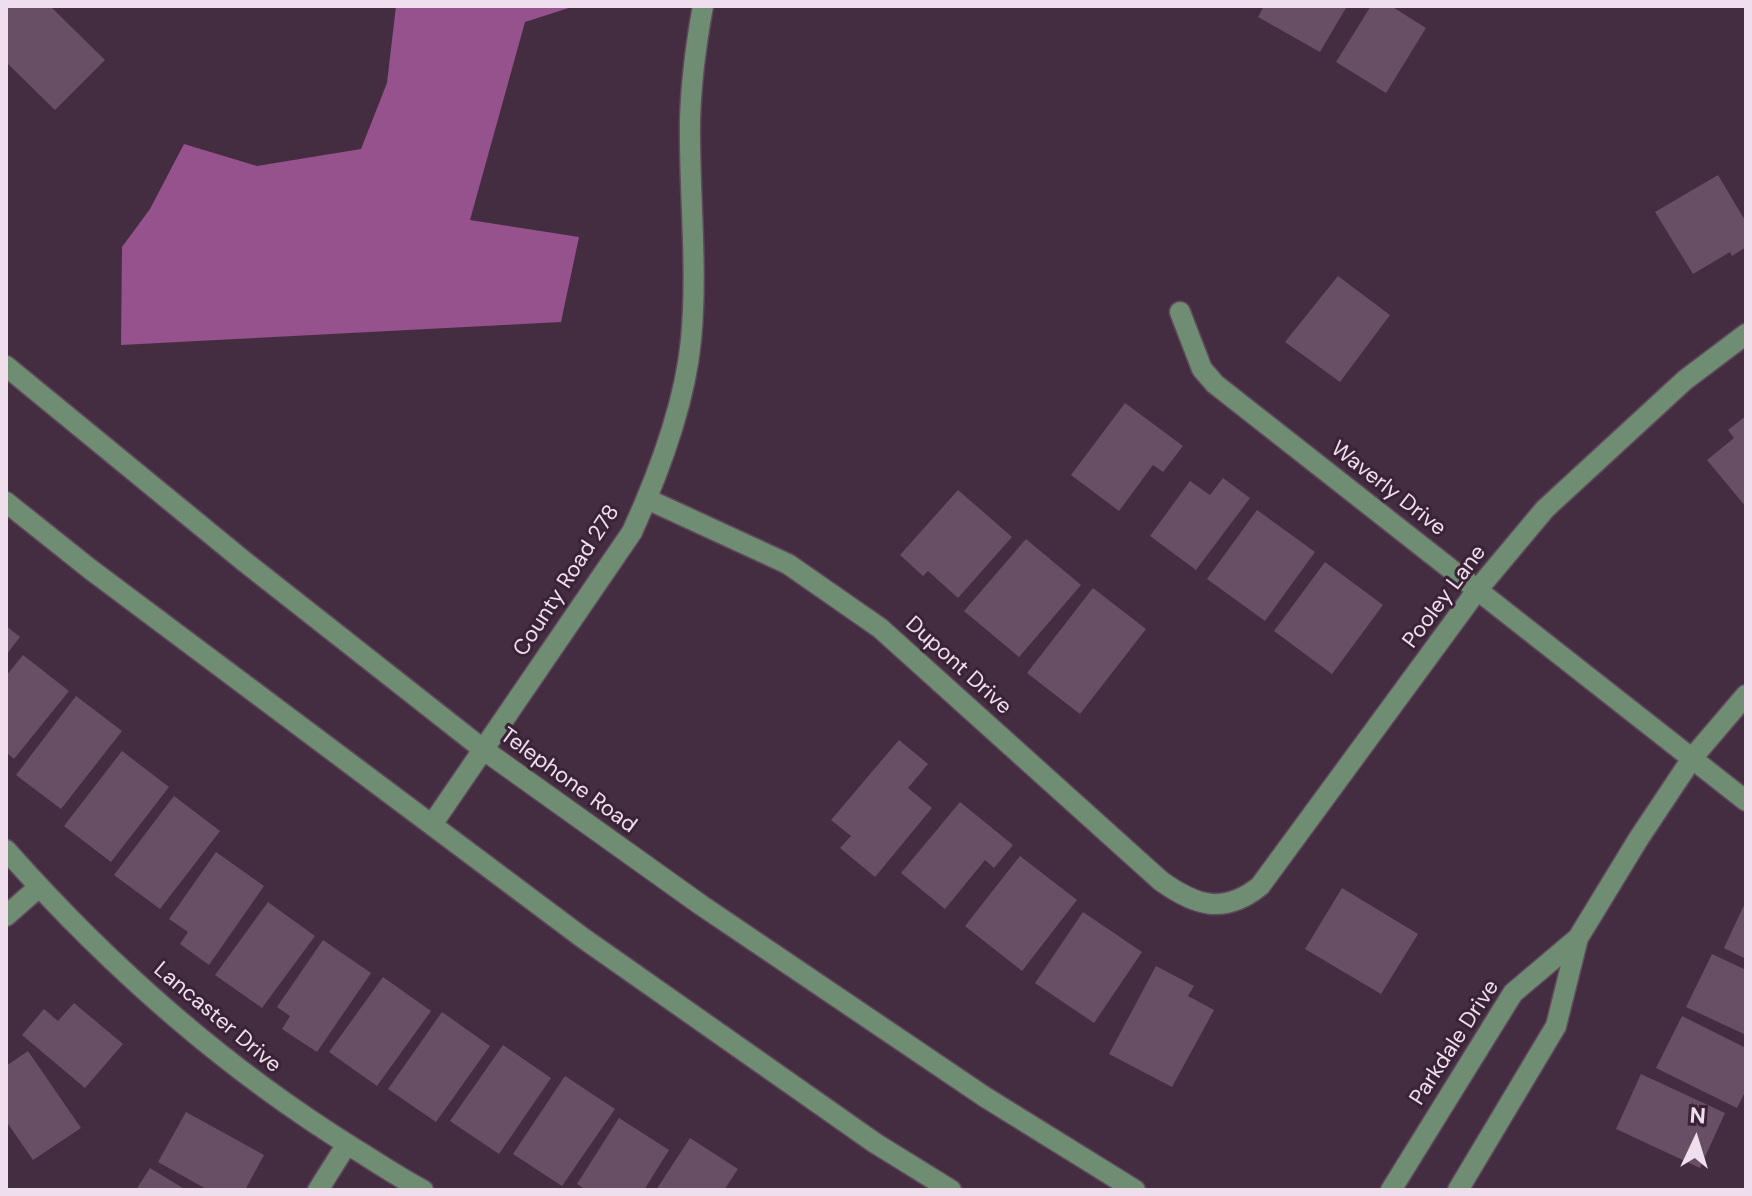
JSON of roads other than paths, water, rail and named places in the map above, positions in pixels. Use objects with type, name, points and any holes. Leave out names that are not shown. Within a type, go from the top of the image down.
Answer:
[{"type":"street","name":"County Road 278","points":[[433,823],[609,568],[632,532],[647,499],[675,413],[691,341],[690,123],[703,6]]},
{"type":"street","name":"Waverly Drive","points":[[1180,312],[1202,369],[1215,384],[1746,801]]},
{"type":"street","name":"Pooley Lane","points":[[1210,905],[1245,898],[1260,886],[1478,589],[1545,509],[1685,380],[1746,334]]},
{"type":"street","name":"Telephone Road","points":[[6,366],[245,562],[484,750],[753,940],[985,1097],[1135,1190]]},
{"type":"street","name":"Dupont Drive","points":[[647,499],[788,564],[846,603],[880,628],[1161,881],[1179,894],[1210,905]]},
{"type":"street","points":[[6,502],[90,569],[583,938],[875,1143],[951,1190]]},
{"type":"street","name":"Parkdale Drive","points":[[1458,1190],[1556,1026],[1578,938],[1693,757],[1746,695]]},
{"type":"street","name":"Lancaster Drive","points":[[6,850],[39,887],[181,1024],[281,1102],[423,1190]]},
{"type":"street","points":[[6,916],[39,887]]},
{"type":"street","name":"Parkdale Drive","points":[[1391,1190],[1513,993],[1578,938]]},
{"type":"street","points":[[318,1190],[347,1144]]}]
